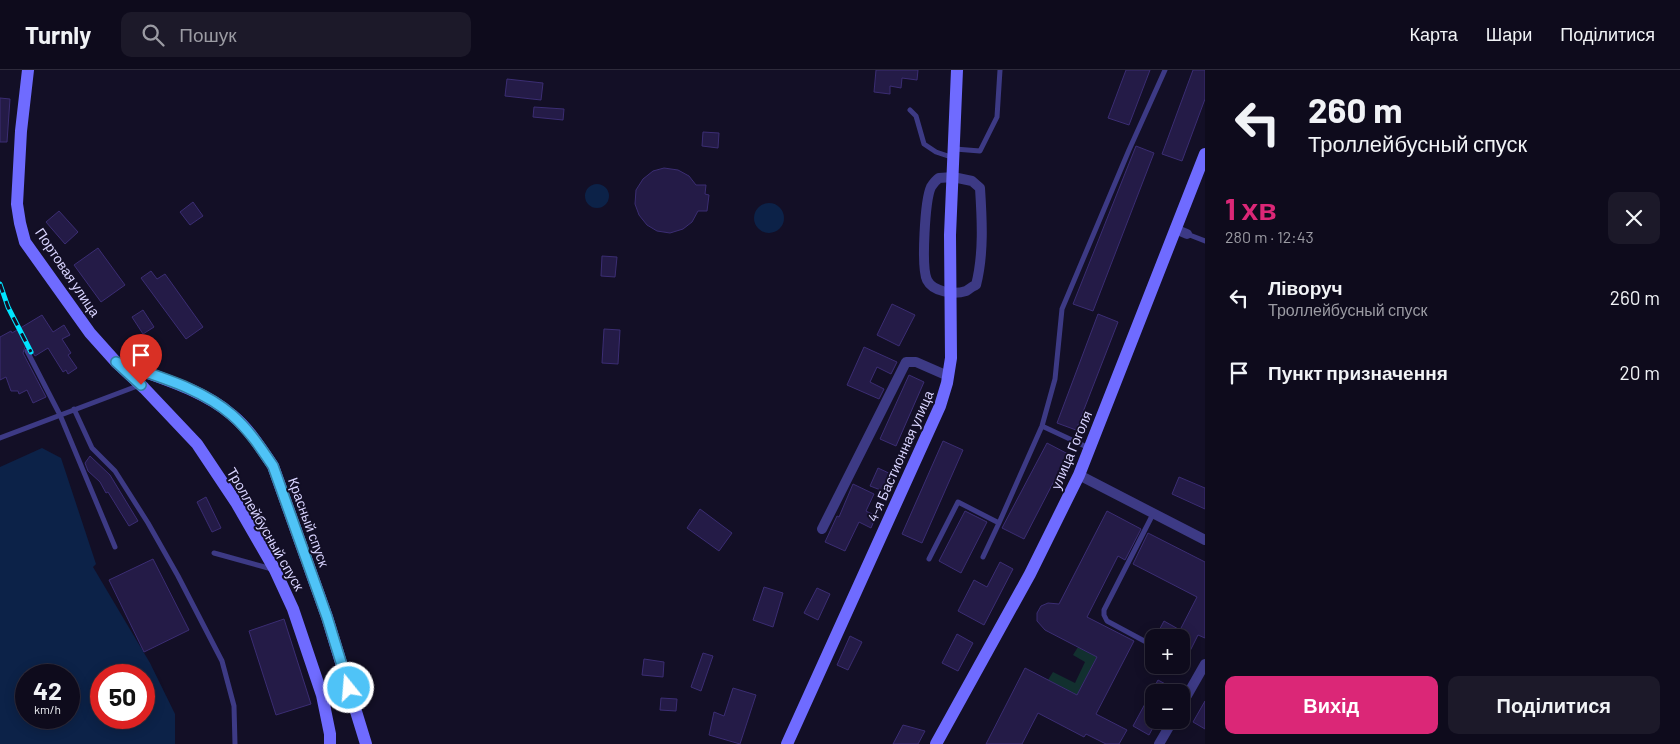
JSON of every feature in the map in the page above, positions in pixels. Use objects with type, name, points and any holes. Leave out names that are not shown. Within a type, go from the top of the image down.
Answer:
[{"type":"main road","name":"Портовая улица","points":[[28,70],[21,131],[17,204],[25,242],[90,333],[116,362]]},
{"type":"main road","name":"4-я Бастионная улица","points":[[787,744],[940,406],[948,383],[951,358],[950,235],[957,70]]},
{"type":"main road","name":"улица Гоголя","points":[[936,744],[1030,574],[1079,475],[1181,232],[1205,154]]},
{"type":"main road","name":"Троллейбусный спуск","points":[[116,362],[198,444],[237,504],[275,570],[293,609],[308,650],[322,695],[330,734],[330,744]]},
{"type":"main road","name":"Красный спуск","points":[[116,362],[187,389],[206,398],[231,414],[259,445],[273,466],[324,608],[366,744]]},
{"type":"street","points":[[953,177],[972,181],[980,188],[980,238],[979,271],[976,284],[965,291],[951,292],[941,291],[931,286],[926,278],[924,258],[925,231],[931,187],[939,178],[953,177]]},
{"type":"street","points":[[822,529],[906,362],[916,362],[948,376]]},
{"type":"street","points":[[1079,475],[1205,540]]},
{"type":"street","points":[[1190,690],[1205,664]]},
{"type":"street","points":[[1160,744],[1168,729]]},
{"type":"lane","points":[[910,110],[916,116],[924,144],[936,152],[954,154],[980,151],[997,117],[1000,70]]},
{"type":"lane","points":[[983,557],[1042,426],[1055,379],[1062,309],[1165,70]]},
{"type":"lane","points":[[1181,232],[1205,241]]},
{"type":"lane","points":[[27,351],[60,415],[115,548]]},
{"type":"lane","points":[[0,438],[141,385]]},
{"type":"lane","points":[[74,409],[92,448],[115,471],[148,523],[178,576],[222,662],[234,706],[235,744]]},
{"type":"lane","points":[[1042,426],[1090,448]]},
{"type":"lane","points":[[929,558],[958,502],[999,523]]},
{"type":"lane","points":[[1145,641],[1107,620],[1104,610],[1153,514]]},
{"type":"lane","points":[[214,552],[275,570]]},
{"type":"green space","points":[[1078,647],[1097,657],[1077,695],[1048,680],[1053,672],[1075,683],[1085,662],[1073,655]]},
{"type":"water","points":[[597,184],[606,187],[609,196],[606,205],[597,208],[588,205],[585,196],[588,187]]},
{"type":"water","points":[[769,203],[780,207],[784,218],[780,229],[769,233],[758,229],[754,218],[758,207]]},
{"type":"water","points":[[42,448],[61,458],[96,564],[93,567],[150,664],[90,664],[90,729],[155,729],[155,673],[175,714],[175,744],[0,744],[0,467]]},
{"type":"building","points":[[876,70],[918,70],[917,80],[902,78],[901,88],[890,86],[890,94],[874,92]]},
{"type":"building","points":[[1126,70],[1150,70],[1129,125],[1108,118]]},
{"type":"building","points":[[1193,70],[1205,70],[1205,99],[1182,161],[1162,154]]},
{"type":"building","points":[[507,79],[543,83],[541,100],[505,96]]},
{"type":"building","points":[[0,98],[10,99],[7,142],[0,142]]},
{"type":"building","points":[[534,107],[564,109],[563,120],[533,117]]},
{"type":"building","points":[[703,132],[719,133],[718,148],[702,146]]},
{"type":"building","points":[[1136,146],[1154,153],[1093,311],[1073,304]]},
{"type":"building","points":[[664,168],[678,170],[689,176],[696,185],[706,185],[705,194],[709,195],[707,211],[698,211],[692,222],[683,229],[670,233],[657,231],[647,225],[639,215],[635,204],[636,190],[643,179],[653,171]]},
{"type":"building","points":[[193,202],[203,216],[190,225],[180,212]]},
{"type":"building","points":[[59,211],[78,232],[65,244],[46,222]]},
{"type":"building","points":[[98,248],[125,285],[101,302],[74,265]]},
{"type":"building","points":[[602,256],[617,257],[615,277],[601,276]]},
{"type":"building","points":[[151,271],[157,279],[165,274],[203,327],[186,339],[141,278]]},
{"type":"building","points":[[892,304],[915,315],[899,346],[877,335]]},
{"type":"building","points":[[143,310],[154,327],[143,334],[132,317]]},
{"type":"building","points":[[1098,314],[1118,322],[1076,430],[1057,423]]},
{"type":"building","points":[[42,315],[53,332],[64,325],[70,335],[62,339],[71,353],[68,355],[77,368],[68,374],[66,370],[63,372],[48,348],[35,356],[30,348],[25,347],[23,353],[46,397],[33,403],[27,390],[19,394],[18,391],[11,391],[6,377],[0,380],[0,337],[11,331],[12,333]]},
{"type":"building","points":[[604,329],[620,330],[618,364],[602,363]]},
{"type":"building","points":[[864,347],[897,362],[891,374],[877,367],[870,382],[884,389],[879,399],[847,385]]},
{"type":"building","points":[[909,375],[924,382],[896,446],[880,439]]},
{"type":"building","points":[[943,441],[963,450],[922,543],[902,534]]},
{"type":"building","points":[[1047,443],[1068,454],[1024,539],[1002,528]]},
{"type":"building","points":[[90,456],[110,475],[138,521],[129,526],[108,492],[106,493],[100,482],[88,471],[85,463]]},
{"type":"building","points":[[878,468],[893,475],[886,492],[870,486]]},
{"type":"building","points":[[1179,477],[1205,488],[1205,509],[1172,494]]},
{"type":"building","points":[[853,484],[874,494],[866,511],[876,516],[871,528],[859,522],[845,551],[825,542],[837,516],[839,517]]},
{"type":"building","points":[[206,497],[221,528],[212,532],[197,502]]},
{"type":"building","points":[[700,509],[732,533],[719,551],[687,528]]},
{"type":"building","points":[[965,511],[987,522],[961,573],[939,561]]},
{"type":"building","points":[[1107,511],[1141,529],[1125,560],[1118,556],[1087,617],[1134,641],[1096,714],[1127,730],[1119,744],[1106,744],[1086,734],[1084,737],[1038,713],[1022,744],[986,744],[1025,668],[1077,695],[1097,657],[1045,630],[1037,621],[1037,613],[1041,606],[1048,603],[1059,604]]},
{"type":"building","points":[[1148,533],[1205,562],[1205,638],[1198,635],[1190,651],[1190,629],[1181,629],[1197,597],[1133,564]]},
{"type":"building","points":[[153,559],[189,630],[144,652],[109,580]]},
{"type":"building","points":[[1000,562],[1013,569],[984,625],[958,611],[974,580],[987,587]]},
{"type":"building","points":[[764,587],[783,593],[773,627],[753,620]]},
{"type":"building","points":[[817,588],[830,594],[818,620],[804,613]]},
{"type":"building","points":[[284,619],[311,704],[276,715],[249,631]]},
{"type":"building","points":[[1164,621],[1178,629],[1160,629]]},
{"type":"building","points":[[957,634],[973,643],[958,671],[942,663]]},
{"type":"building","points":[[850,636],[862,642],[848,670],[837,665]]},
{"type":"building","points":[[703,653],[713,656],[701,691],[691,687]]},
{"type":"building","points":[[644,659],[664,662],[663,677],[642,675]]},
{"type":"building","points":[[1158,680],[1165,684],[1156,684]]},
{"type":"building","points":[[733,688],[756,695],[740,744],[709,735],[714,712],[724,716]]},
{"type":"building","points":[[661,698],[677,699],[676,711],[660,710]]},
{"type":"building","points":[[1205,701],[1205,729],[1193,722]]},
{"type":"building","points":[[1145,704],[1145,729],[1152,729],[1149,735],[1133,726]]},
{"type":"building","points":[[903,725],[925,731],[918,744],[893,744]]},
{"type":"railway","points":[[0,284],[8,307],[31,352]]},
{"type":"route","points":[[141,385],[116,362],[187,389],[218,404],[244,426],[259,445],[273,466],[327,617],[349,688]]}]
